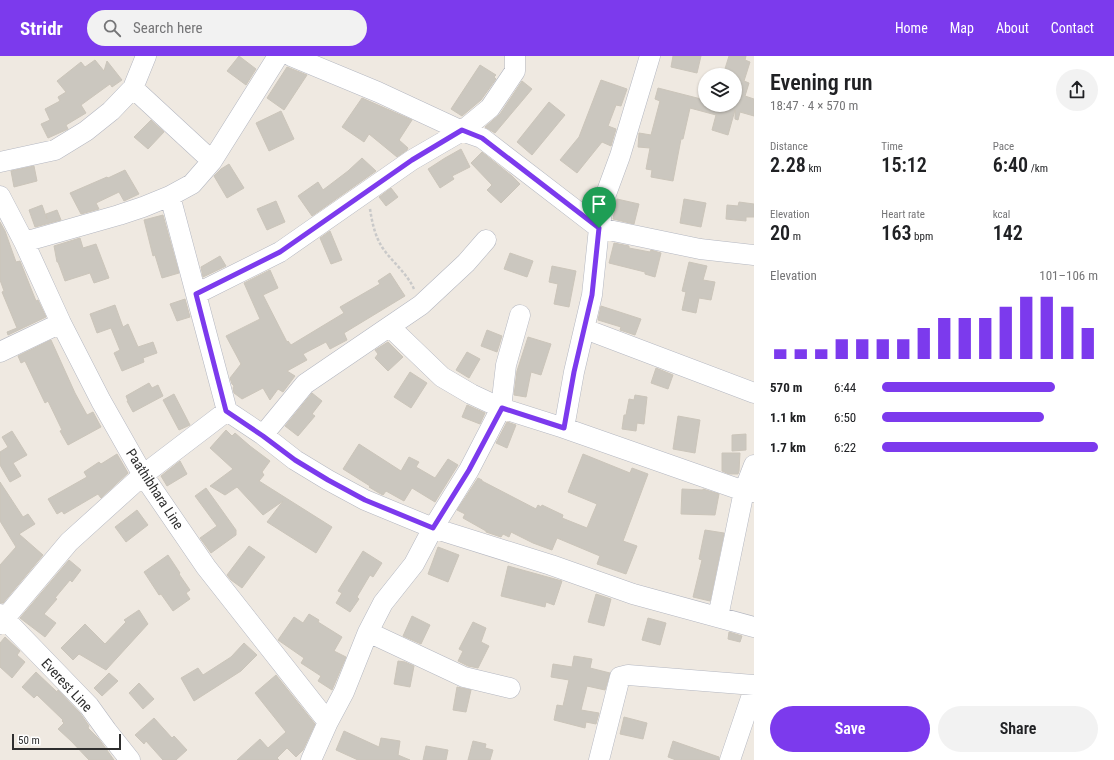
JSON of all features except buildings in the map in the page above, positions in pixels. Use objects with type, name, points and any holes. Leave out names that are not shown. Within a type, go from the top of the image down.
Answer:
[{"type":"street","points":[[0,162],[55,150],[86,132],[111,111],[133,88],[146,56]]},
{"type":"street","points":[[24,242],[119,215],[170,196],[192,184],[212,161],[278,56]]},
{"type":"street","points":[[291,56],[378,92],[482,138],[599,228],[700,249],[754,255]]},
{"type":"street","points":[[196,294],[280,252],[412,160],[462,130],[490,108],[515,71],[515,56]]},
{"type":"street","points":[[564,428],[574,372],[592,295],[599,228],[606,194],[620,156],[650,56]]},
{"type":"street","points":[[133,88],[212,161]]},
{"type":"street","name":"Paathibhara Line","points":[[0,196],[24,242],[61,323],[101,401],[143,475],[206,567],[328,722]]},
{"type":"street","points":[[170,196],[226,411],[295,460],[328,480],[365,500],[433,528],[543,563],[633,594],[754,627]]},
{"type":"street","points":[[263,436],[305,384],[421,305],[466,263],[486,240]]},
{"type":"street","points":[[313,760],[328,722],[344,692],[368,632],[383,603],[414,564],[433,528],[469,470],[502,408],[506,365],[520,315]]},
{"type":"street","points":[[0,352],[61,323]]},
{"type":"street","points":[[390,327],[442,376],[471,394],[502,408],[749,492]]},
{"type":"street","points":[[585,329],[754,393]]},
{"type":"street","points":[[2,619],[69,542],[143,475],[226,411]]},
{"type":"street","points":[[718,617],[749,492],[754,465]]},
{"type":"street","name":"Everest Line","points":[[2,619],[89,706],[130,760]]},
{"type":"street","points":[[368,632],[464,677],[510,688]]},
{"type":"street","points":[[599,760],[620,677],[628,675],[754,685]]},
{"type":"street","points":[[730,760],[754,689]]},
{"type":"path","points":[[367,191],[373,224],[382,247],[410,280],[421,305]]},
{"type":"route","points":[[462,130],[482,138],[599,228],[592,295],[574,372],[564,428],[502,408],[469,470],[433,528],[365,500],[328,480],[295,460],[226,411],[196,294],[280,252],[412,160],[462,130]]}]
